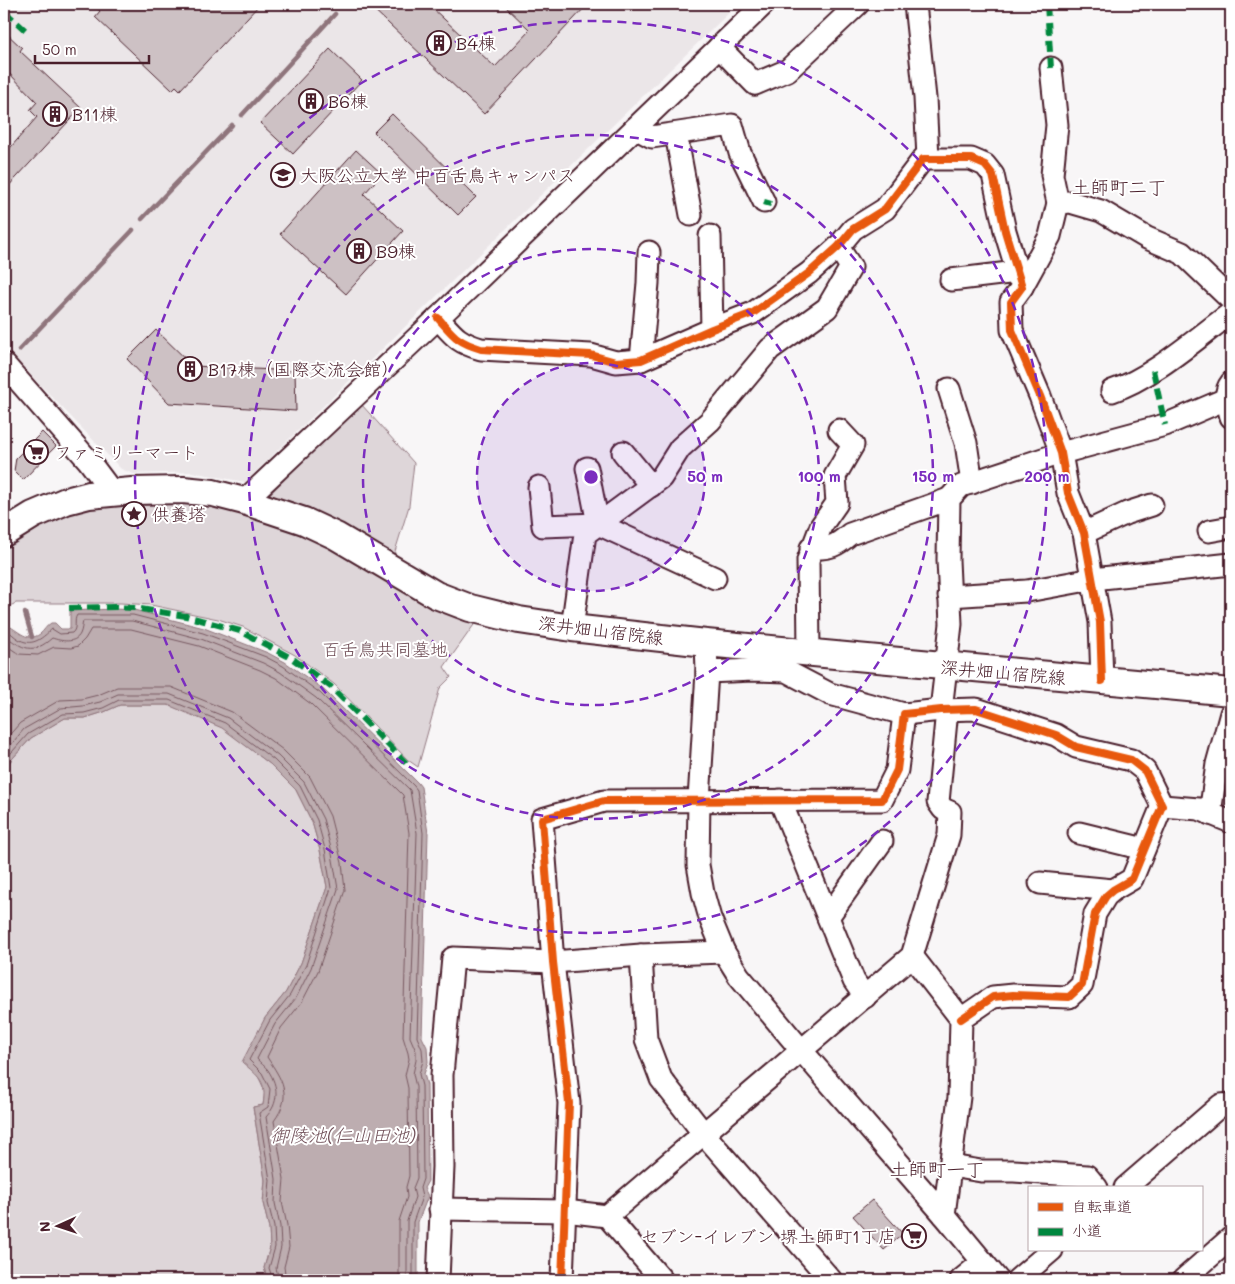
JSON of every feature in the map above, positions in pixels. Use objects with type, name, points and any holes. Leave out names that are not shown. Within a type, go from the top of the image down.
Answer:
[{"type":"main road","name":"深井畑山宿院線","points":[[4,533],[33,515],[66,501],[89,495],[112,492],[183,490],[213,493],[244,501],[304,522],[336,536],[436,595],[462,605],[519,620],[706,644],[1231,692]]},
{"type":"street","points":[[244,501],[438,318],[764,4]]},
{"type":"street","points":[[719,47],[755,84],[788,70],[858,4]]},
{"type":"street","points":[[915,4],[925,98],[928,158]]},
{"type":"street","points":[[1051,68],[1057,125],[1052,175],[1058,203],[1050,236],[1019,279],[1011,302],[1012,330],[1040,396],[1061,453],[1068,493],[1084,533],[1100,622],[1102,680]]},
{"type":"street","points":[[635,128],[652,137],[732,125],[740,153],[764,202]]},
{"type":"street","points":[[676,134],[690,215]]},
{"type":"street","points":[[438,318],[465,345],[481,349],[591,355],[616,362],[641,360],[712,329],[753,314],[809,273],[838,247],[853,229],[885,209],[923,159],[928,158],[971,159],[985,165],[993,175],[1005,231],[1019,279]]},
{"type":"street","points":[[1058,203],[1070,202],[1101,211],[1146,238],[1182,253],[1227,288]]},
{"type":"street","points":[[710,236],[712,329]]},
{"type":"street","points":[[572,628],[584,534],[661,478],[680,448],[710,421],[770,349],[826,308],[851,268],[838,247]]},
{"type":"street","points":[[641,360],[649,252]]},
{"type":"street","points":[[951,280],[1019,279]]},
{"type":"street","points":[[1112,391],[1127,386],[1154,370],[1231,313]]},
{"type":"street","points":[[7,373],[88,460],[112,492]]},
{"type":"street","points":[[949,389],[966,443],[972,483]]},
{"type":"street","points":[[811,548],[826,549],[837,544],[850,534],[949,499],[961,486],[1061,453],[1165,425],[1230,399]]},
{"type":"street","points":[[809,653],[808,560],[821,526],[837,503],[835,476],[853,445],[839,430]]},
{"type":"street","points":[[623,452],[651,486]]},
{"type":"street","points":[[587,468],[598,524]]},
{"type":"street","points":[[539,487],[543,526],[598,524],[715,578]]},
{"type":"street","points":[[607,1216],[912,956],[948,835],[950,812],[943,809],[938,802],[946,666],[951,624],[949,596],[949,499]]},
{"type":"street","points":[[1084,533],[1127,513],[1152,505]]},
{"type":"street","points":[[1209,531],[1231,527]]},
{"type":"street","points":[[949,596],[1027,591],[1093,579],[1231,564]]},
{"type":"street","points":[[706,644],[707,672],[699,800],[698,865],[703,894],[710,918],[724,952],[739,976],[998,1280]]},
{"type":"street","points":[[707,672],[786,671],[830,694],[904,714],[976,709],[1056,735],[1076,747],[1131,760],[1145,771],[1162,806],[1132,878],[1106,896],[1095,914],[1082,985],[1069,997],[1013,995],[993,998],[961,1019]]},
{"type":"street","points":[[562,1280],[569,1103],[553,962],[542,819],[604,801],[882,800],[896,770],[904,714]]},
{"type":"street","points":[[1210,814],[1217,764],[1231,714]]},
{"type":"street","points":[[780,800],[854,981],[865,997]]},
{"type":"street","points":[[1162,806],[1199,809],[1231,822]]},
{"type":"street","points":[[1079,833],[1144,849]]},
{"type":"street","points":[[828,917],[882,841]]},
{"type":"street","points":[[1040,883],[1113,890]]},
{"type":"street","points":[[438,1280],[443,1167],[442,1075],[453,958],[553,962],[641,955],[724,952]]},
{"type":"street","points":[[641,955],[646,1040],[661,1079],[704,1134],[830,1280]]},
{"type":"street","points":[[912,956],[961,1019],[959,1097],[944,1215]]},
{"type":"street","points":[[1127,1186],[1221,1105],[1231,1104]]},
{"type":"street","points":[[951,1166],[981,1171],[1014,1171],[1087,1176],[1095,1186]]},
{"type":"street","points":[[440,1209],[565,1211],[607,1216],[662,1280]]},
{"type":"street","points":[[1183,1280],[1231,1238]]},
{"type":"street","points":[[1017,1280],[1050,1252]]},
{"type":"street","points":[[961,1280],[983,1262]]},
{"type":"shaded area","name":"大阪公立大学 中百舌鳥キャンパス","points":[[4,4],[738,4],[245,482],[192,472],[134,474],[121,469],[4,347]]},
{"type":"green space","points":[[361,404],[414,463],[409,506],[393,558],[270,501],[270,494]]},
{"type":"green space","name":"百舌鳥共同墓地","points":[[193,504],[217,506],[292,529],[476,622],[444,667],[451,677],[440,688],[418,767],[408,760],[334,684],[295,655],[243,627],[218,619],[151,605],[121,603],[16,603],[4,609],[4,546],[40,525],[55,517],[93,508],[127,505]]},
{"type":"green space","points":[[120,705],[169,705],[222,727],[270,764],[296,790],[312,822],[320,850],[327,887],[301,963],[286,992],[265,1018],[256,1039],[258,1076],[265,1091],[263,1105],[253,1107],[265,1180],[263,1203],[269,1228],[270,1247],[264,1268],[268,1280],[4,1280],[4,768],[31,738],[65,718],[85,718]]},
{"type":"water","name":"御陵池(仁山田池)","points":[[134,610],[204,628],[268,653],[285,662],[323,689],[421,787],[428,833],[422,1037],[427,1047],[428,1062],[424,1074],[427,1085],[428,1181],[424,1188],[428,1196],[418,1222],[418,1280],[268,1280],[264,1268],[270,1247],[269,1228],[263,1203],[265,1180],[253,1107],[263,1105],[264,1090],[257,1076],[242,1062],[265,1018],[286,992],[301,963],[327,887],[312,822],[296,790],[270,764],[222,728],[168,705],[120,705],[85,718],[65,718],[31,738],[4,768],[4,624],[21,634],[35,637],[51,623],[55,623],[61,629],[70,629],[70,611]]},
{"type":"building","points":[[92,4],[260,4],[180,90],[176,86],[172,90],[95,17],[100,11]]},
{"type":"building","name":"B4棟","points":[[368,4],[428,4],[495,67],[530,30],[503,4],[539,4],[547,12],[555,4],[588,4],[484,114]]},
{"type":"building","name":"B11棟","points":[[4,31],[22,48],[20,51],[81,108],[4,191],[4,155],[37,117],[30,110],[37,102],[4,68]]},
{"type":"building","name":"B6棟","points":[[330,49],[362,80],[293,154],[260,123]]},
{"type":"building","points":[[392,114],[476,197],[458,215],[374,132]]},
{"type":"building","points":[[356,150],[382,174],[364,194],[403,231],[346,294],[280,234]]},
{"type":"building","name":"B17棟（国際交流会館）","points":[[156,330],[193,366],[295,371],[296,411],[169,403],[127,359]]},
{"type":"building","name":"ファミリーマート","points":[[42,432],[56,446],[23,480],[14,471],[16,458]]},
{"type":"building","points":[[872,1200],[903,1234],[884,1250],[853,1216]]},
{"type":"waterway","points":[[242,115],[335,14]]},
{"type":"waterway","points":[[142,219],[232,125]]},
{"type":"waterway","points":[[19,350],[133,230]]},
{"type":"waterway","points":[[25,613],[32,637]]},
{"type":"marked path","points":[[1047,4],[1051,68]]},
{"type":"marked path","points":[[4,11],[25,30]]},
{"type":"marked path","points":[[764,202],[771,204]]},
{"type":"marked path","points":[[1153,370],[1165,425]]},
{"type":"marked path","points":[[69,608],[134,608],[186,616],[240,631],[293,659],[331,687],[406,763]]},
{"type":"cycle path","points":[[438,318],[457,338],[466,344],[481,349],[591,355],[616,362],[641,360],[753,313],[809,273],[838,247],[853,229],[885,209],[923,159],[971,159],[985,165],[993,175],[1005,231],[1022,287],[1011,302],[1012,330],[1040,396],[1061,453],[1068,493],[1084,533],[1100,622],[1102,681]]},
{"type":"cycle path","points":[[562,1280],[569,1103],[553,962],[542,819],[604,801],[882,800],[897,770],[904,714],[941,710],[976,709],[1056,735],[1076,747],[1131,760],[1145,771],[1162,806],[1132,879],[1106,896],[1095,914],[1082,985],[1069,997],[1013,995],[993,997],[961,1019]]},
{"type":"place","name":"B4棟","points":[[439,43]]},
{"type":"place","name":"B6棟","points":[[311,101]]},
{"type":"place","name":"B11棟","points":[[55,114]]},
{"type":"place","name":"大阪公立大学 中百舌鳥キャンパス","points":[[283,175]]},
{"type":"place","name":"B9棟","points":[[359,251]]},
{"type":"place","name":"B17棟（国際交流会館）","points":[[190,369]]},
{"type":"place","name":"ファミリーマート","points":[[36,452]]},
{"type":"place","name":"供養塔","points":[[134,514]]},
{"type":"place","name":"セブン-イレブン 堺土師町1丁店","points":[[914,1236]]},
{"type":"district","name":"土師町二丁","points":[[1119,186]]},
{"type":"district","name":"土師町一丁","points":[[937,1168]]}]
